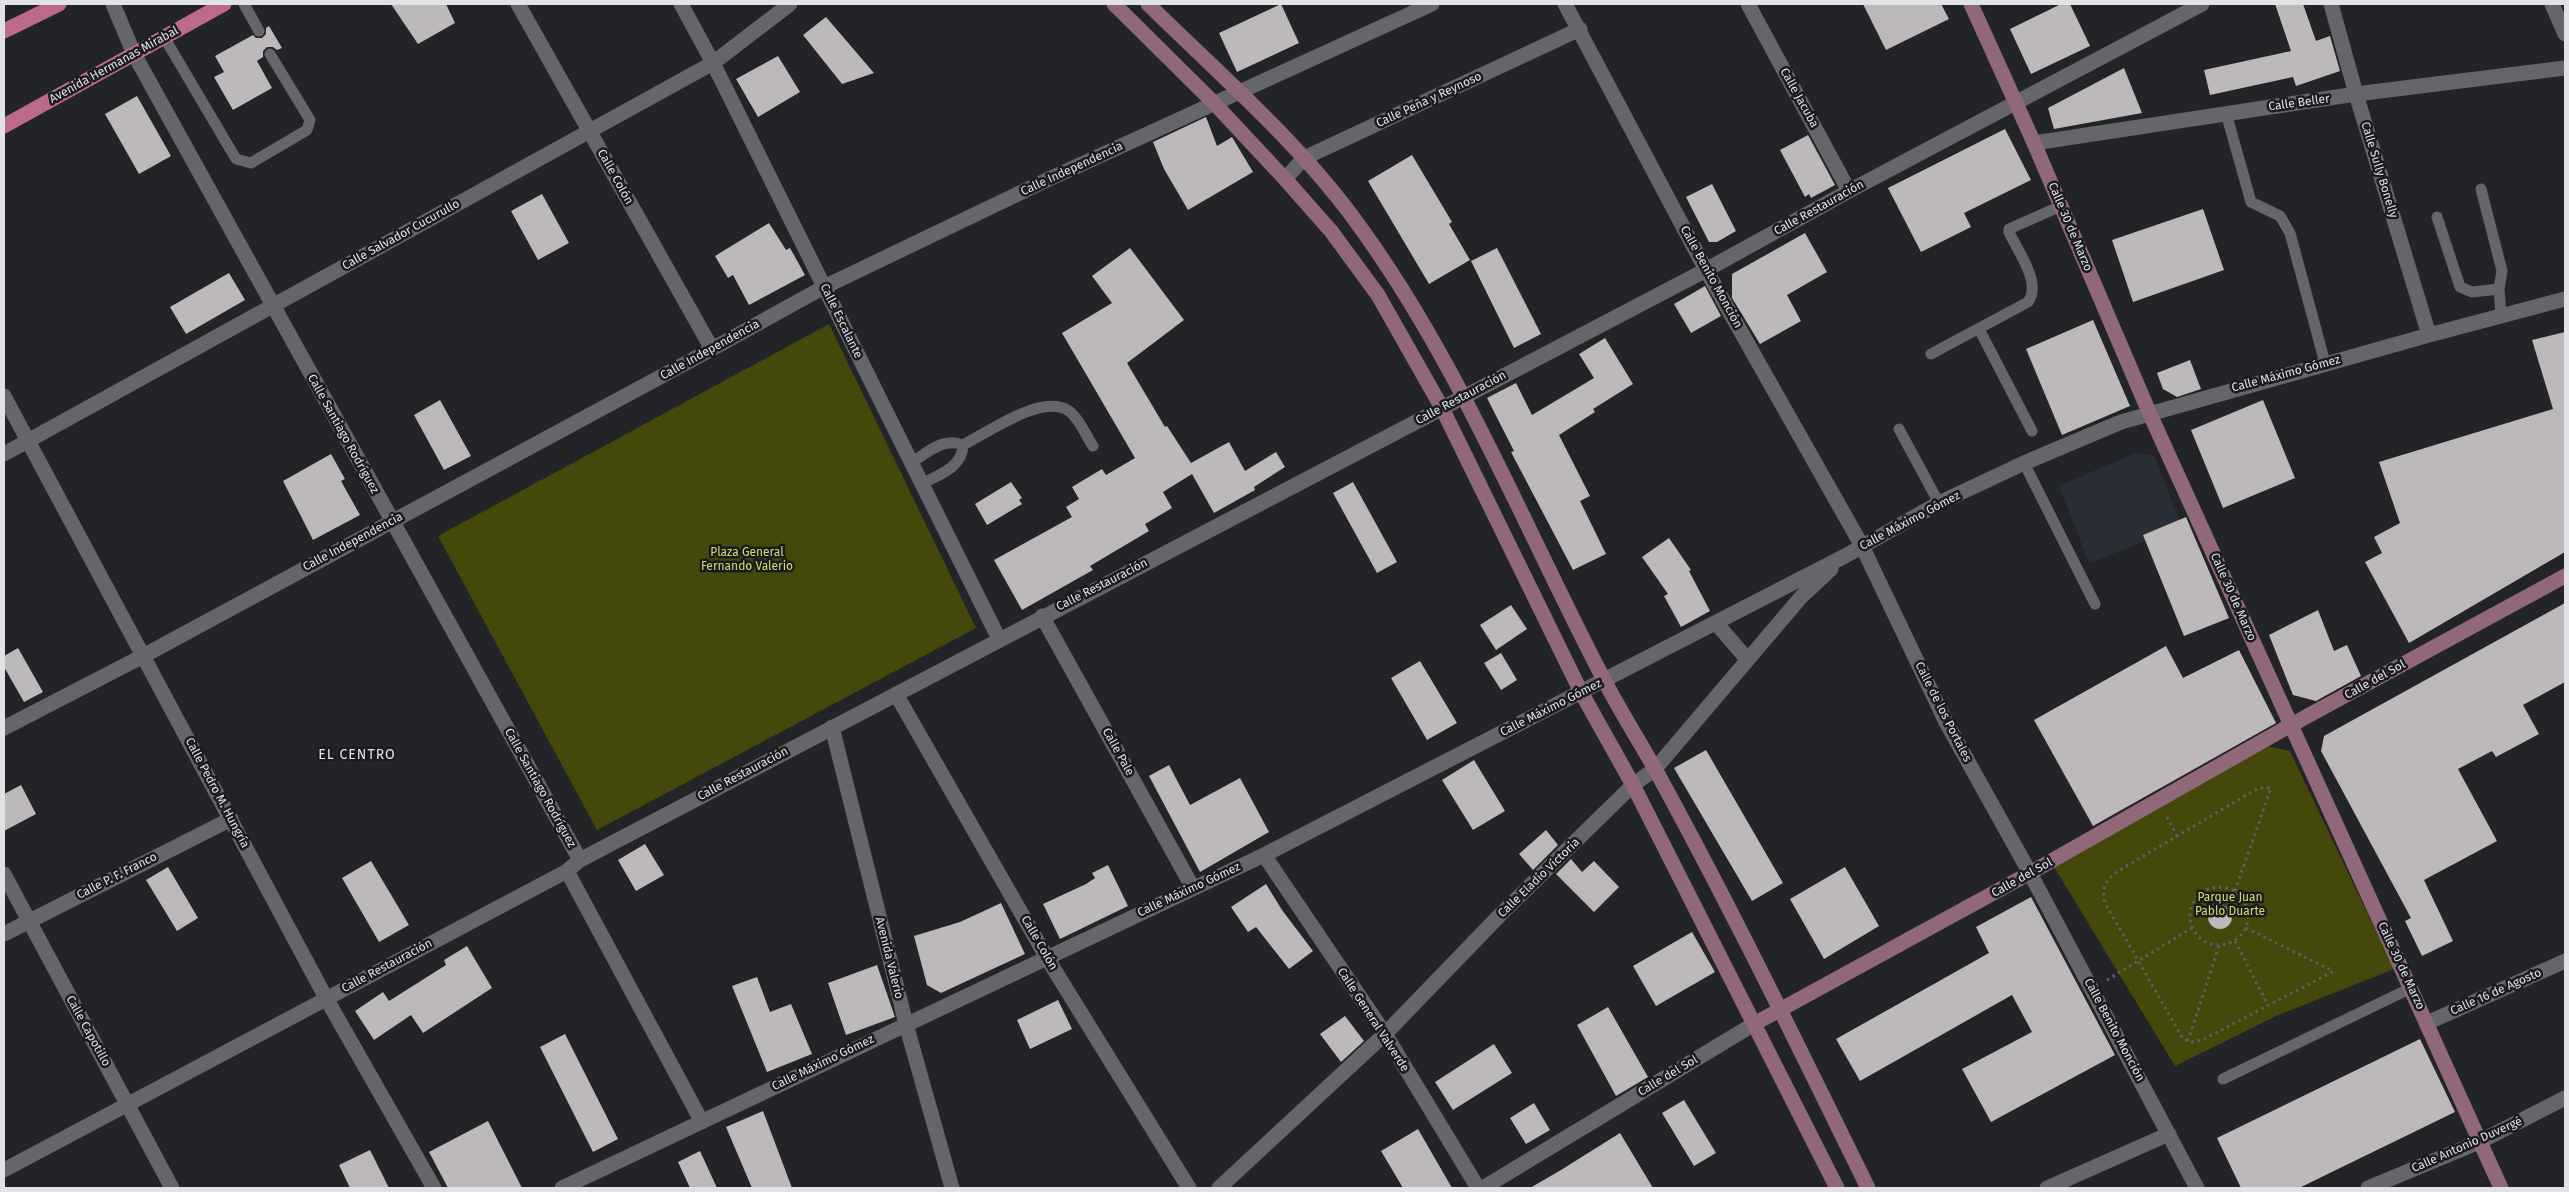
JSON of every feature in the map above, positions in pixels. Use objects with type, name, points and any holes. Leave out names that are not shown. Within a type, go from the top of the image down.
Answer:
[{"type":"main road","points":[[4,31],[58,4]]},
{"type":"main road","name":"Avenida Hermanas Mirabal","points":[[4,126],[224,4]]},
{"type":"main road","points":[[1114,4],[1214,103],[1285,179],[1331,231],[1378,295],[1442,408],[1581,692],[1633,785],[1837,1188]]},
{"type":"main road","points":[[1148,4],[1304,158],[1351,215],[1395,280],[1463,396],[1604,681],[1655,769],[1781,1010],[1868,1188]]},
{"type":"main road","name":"Calle 30 de Marzo","points":[[1971,4],[2034,143],[2149,412],[2479,1142],[2502,1188]]},
{"type":"main road","name":"Calle del Sol","points":[[1754,1024],[2565,576]]},
{"type":"street","name":"Calle Santiago Rodríguez","points":[[113,4],[134,54],[391,522],[580,860]]},
{"type":"street","name":"Calle Colón","points":[[518,4],[712,350]]},
{"type":"street","name":"Calle Escalante","points":[[681,4],[713,63],[999,639]]},
{"type":"street","name":"Calle Salvador Cucurullo","points":[[4,454],[713,63],[790,4]]},
{"type":"street","name":"Calle Independencia","points":[[4,728],[143,656],[712,350],[824,287],[1214,103],[1432,4]]},
{"type":"street","name":"Calle Benito Monción","points":[[1566,4],[1706,270],[1862,546]]},
{"type":"street","name":"Calle Jacuba","points":[[1748,4],[1849,191]]},
{"type":"street","name":"Calle Restauración","points":[[4,1170],[129,1106],[326,998],[567,871],[580,860],[1042,616],[1706,270],[1849,191],[2202,4]]},
{"type":"street","name":"Calle Sully Bonelly","points":[[2331,4],[2356,94],[2429,334]]},
{"type":"street","points":[[2552,4],[2565,34]]},
{"type":"street","name":"Calle Peña y Reynoso","points":[[1285,179],[1304,158],[1580,29]]},
{"type":"street","name":"Calle Beller","points":[[2034,143],[2356,94],[2565,68]]},
{"type":"street","name":"Calle Máximo Gómez","points":[[562,1188],[1264,855],[1845,556],[1939,503],[2024,463],[2149,412],[2429,334],[2565,299]]},
{"type":"street","name":"Calle Pedro M. Hungría","points":[[4,396],[26,441],[326,998],[434,1188]]},
{"type":"street","name":"Calle de los Portales","points":[[1862,546],[1946,722],[2030,873]]},
{"type":"street","name":"Calle Eladio Victoria","points":[[1219,1188],[1385,1034],[1500,915],[1633,785],[1655,769],[1801,597],[1845,556]]},
{"type":"street","name":"Calle Pale","points":[[1042,616],[1193,888]]},
{"type":"street","points":[[1716,623],[1747,659]]},
{"type":"street","name":"Calle Colón","points":[[896,694],[1047,958],[1189,1188]]},
{"type":"street","name":"Avenida Valerio","points":[[832,727],[906,1024],[952,1188]]},
{"type":"street","name":"Calle P. F. Franco","points":[[4,934],[231,819]]},
{"type":"street","name":"Calle General Valverde","points":[[1264,855],[1385,1034],[1478,1188]]},
{"type":"street","points":[[567,871],[702,1122]]},
{"type":"street","name":"Calle Benito Monción","points":[[2030,873],[2197,1188]]},
{"type":"street","name":"Calle Capotillo","points":[[4,874],[172,1188]]},
{"type":"street","name":"Calle 16 de Agosto","points":[[2427,1024],[2565,961]]},
{"type":"street","name":"Calle del Sol","points":[[1483,1188],[1754,1024]]},
{"type":"street","name":"Calle Antonio Duvergé","points":[[2368,1188],[2479,1142],[2565,1098]]},
{"type":"street","points":[[2047,1188],[2169,1134]]},
{"type":"lane","points":[[244,4],[258,31]]},
{"type":"lane","points":[[164,37],[236,159],[251,163],[307,130],[310,120],[270,54]]},
{"type":"lane","points":[[2226,114],[2251,202],[2280,216],[2290,233],[2325,364]]},
{"type":"lane","points":[[2481,189],[2502,271],[2499,289],[2501,315]]},
{"type":"lane","points":[[1931,354],[2028,302],[2033,295],[2034,285],[2009,232],[2009,228],[2061,206]]},
{"type":"lane","points":[[2437,217],[2460,287],[2472,292],[2499,289]]},
{"type":"lane","points":[[1979,329],[2032,431]]},
{"type":"lane","points":[[911,463],[942,443],[953,441],[964,445],[1031,410],[1045,405],[1059,406],[1071,412],[1093,446]]},
{"type":"lane","points":[[1899,429],[1939,503]]},
{"type":"lane","points":[[921,484],[957,463],[963,455],[964,445]]},
{"type":"lane","points":[[2024,463],[2095,604]]},
{"type":"lane","points":[[2223,1079],[2411,988]]},
{"type":"path","points":[[2235,891],[2271,788],[2259,788],[2110,877],[2104,885],[2102,893],[2105,903],[2180,1036],[2188,1041],[2204,1039],[2269,1007],[2334,971],[2246,928]]},
{"type":"path","points":[[2210,888],[2227,888],[2235,891],[2241,896],[2248,911],[2246,928],[2236,941],[2219,946],[2203,941],[2192,928],[2190,912],[2196,897],[2210,888]]},
{"type":"path","points":[[2092,989],[2192,928]]},
{"type":"path","points":[[2236,941],[2269,1007]]},
{"type":"path","points":[[2188,1041],[2219,946]]},
{"type":"shaded area","points":[[2136,453],[2154,456],[2182,527],[2089,563],[2059,486]]},
{"type":"green space","name":"Plaza General Fernando Valerio","points":[[829,324],[976,628],[597,830],[438,536]]},
{"type":"green space","name":"Parque Juan Pablo Duarte","points":[[2268,746],[2290,751],[2394,969],[2276,1016],[2175,1066],[2054,867]]},
{"type":"building","points":[[391,4],[446,4],[455,23],[418,44]]},
{"type":"building","points":[[1281,4],[1299,43],[1237,72],[1219,33]]},
{"type":"building","points":[[1863,4],[1941,4],[1949,19],[1886,50]]},
{"type":"building","points":[[2061,4],[2070,4],[2090,46],[2031,74],[2010,29]]},
{"type":"building","points":[[2275,4],[2303,4],[2316,41],[2330,36],[2340,71],[2296,86],[2293,77],[2210,95],[2204,70],[2291,51]]},
{"type":"building","points":[[826,17],[874,73],[842,84],[803,35]]},
{"type":"building","points":[[269,26],[282,48],[277,50],[273,47],[267,47],[263,51],[263,57],[257,61],[272,88],[233,110],[214,77],[224,72],[215,56],[253,35],[256,38],[262,38],[266,34],[266,28]]},
{"type":"building","points":[[778,56],[800,92],[758,117],[736,79]]},
{"type":"building","points":[[2124,68],[2142,113],[2054,129],[2048,108]]},
{"type":"building","points":[[137,96],[171,156],[139,174],[105,114]]},
{"type":"building","points":[[1206,117],[1217,146],[1232,137],[1253,172],[1188,210],[1164,169],[1153,142]]},
{"type":"building","points":[[2005,129],[2031,180],[1964,213],[1971,227],[1921,252],[1888,188]]},
{"type":"building","points":[[1808,135],[1835,185],[1811,198],[1809,194],[1805,197],[1780,150]]},
{"type":"building","points":[[1412,155],[1452,222],[1449,224],[1470,260],[1429,284],[1368,181]]},
{"type":"building","points":[[1712,184],[1736,231],[1717,242],[1709,242],[1686,197]]},
{"type":"building","points":[[542,194],[569,243],[538,260],[511,211]]},
{"type":"building","points":[[2203,209],[2224,270],[2133,302],[2112,240]]},
{"type":"building","points":[[769,223],[786,250],[790,248],[805,275],[749,305],[733,275],[728,278],[715,256]]},
{"type":"building","points":[[1805,233],[1827,272],[1787,295],[1801,321],[1760,344],[1732,298],[1732,274]]},
{"type":"building","points":[[1130,248],[1184,320],[1127,363],[1165,427],[1167,426],[1191,463],[1229,442],[1245,471],[1276,452],[1285,467],[1254,487],[1255,490],[1214,513],[1192,474],[1163,492],[1172,508],[1145,524],[1149,531],[1090,566],[1093,570],[1022,610],[994,560],[1072,517],[1066,507],[1079,499],[1072,487],[1102,469],[1106,475],[1135,458],[1062,333],[1112,303],[1092,276]]},
{"type":"building","points":[[1497,248],[1541,334],[1514,348],[1471,261]]},
{"type":"building","points":[[229,273],[245,300],[186,334],[170,307]]},
{"type":"building","points":[[1705,286],[1721,316],[1691,333],[1674,304]]},
{"type":"building","points":[[2093,320],[2130,406],[2062,435],[2026,349]]},
{"type":"building","points":[[2565,332],[2565,552],[2409,643],[2365,562],[2382,553],[2374,537],[2400,523],[2379,462],[2553,409],[2532,340]]},
{"type":"building","points":[[1605,338],[1633,384],[1593,409],[1595,412],[1559,435],[1590,496],[1580,501],[1606,554],[1573,570],[1511,452],[1514,451],[1487,398],[1516,383],[1532,415],[1594,378],[1579,354]]},
{"type":"building","points":[[2190,360],[2201,389],[2177,397],[2163,389],[2157,373]]},
{"type":"building","points":[[440,400],[471,456],[444,470],[414,415]]},
{"type":"building","points":[[2263,400],[2295,478],[2223,508],[2191,430]]},
{"type":"building","points":[[331,454],[345,479],[341,481],[360,515],[313,540],[283,481]]},
{"type":"building","points":[[1011,482],[1022,498],[1019,500],[1022,504],[987,525],[975,504]]},
{"type":"building","points":[[1353,482],[1397,562],[1377,573],[1333,493]]},
{"type":"building","points":[[2186,517],[2229,618],[2184,636],[2143,535]]},
{"type":"building","points":[[1669,538],[1691,570],[1689,571],[1710,611],[1681,627],[1664,596],[1668,594],[1642,557]]},
{"type":"building","points":[[2565,603],[2565,682],[2523,705],[2539,734],[2496,757],[2492,751],[2458,769],[2497,841],[2424,880],[2453,941],[2422,956],[2405,921],[2411,918],[2321,751],[2324,736]]},
{"type":"building","points":[[1511,605],[1527,629],[1496,650],[1480,625]]},
{"type":"building","points":[[2318,610],[2334,651],[2347,645],[2361,676],[2316,701],[2293,695],[2269,635]]},
{"type":"building","points":[[2166,646],[2183,678],[2239,650],[2276,723],[2093,826],[2034,720]]},
{"type":"building","points":[[18,648],[43,692],[24,702],[4,667],[4,656]]},
{"type":"building","points":[[1501,653],[1517,680],[1501,690],[1484,663]]},
{"type":"building","points":[[1420,661],[1457,723],[1427,740],[1391,678]]},
{"type":"building","points":[[1706,750],[1783,883],[1752,901],[1674,768]]},
{"type":"building","points":[[1474,760],[1505,811],[1473,830],[1442,780]]},
{"type":"building","points":[[1169,765],[1190,805],[1240,778],[1269,832],[1200,872],[1149,776]]},
{"type":"building","points":[[21,785],[36,814],[4,831],[4,794]]},
{"type":"building","points":[[1546,830],[1558,845],[1533,870],[1519,854]]},
{"type":"building","points":[[645,844],[664,875],[636,891],[618,860]]},
{"type":"building","points":[[1571,859],[1582,872],[1594,861],[1619,887],[1594,912],[1556,874]]},
{"type":"building","points":[[371,861],[409,925],[379,942],[342,878]]},
{"type":"building","points":[[1108,865],[1128,906],[1060,939],[1043,904],[1086,884],[1095,878],[1092,873]]},
{"type":"building","points":[[168,867],[198,918],[177,931],[146,880]]},
{"type":"building","points":[[1845,867],[1879,926],[1824,959],[1790,899]]},
{"type":"building","points":[[1266,884],[1282,910],[1313,951],[1289,969],[1256,927],[1248,932],[1231,907]]},
{"type":"building","points":[[2031,897],[2115,1055],[1991,1122],[1962,1069],[2032,1032],[2012,995],[1860,1081],[1836,1039],[1989,953],[1976,927]]},
{"type":"building","points":[[1001,903],[1025,954],[941,993],[927,985],[914,936],[960,922]]},
{"type":"building","points":[[2220,905],[2229,908],[2232,917],[2229,926],[2220,929],[2211,926],[2208,917],[2211,908]]},
{"type":"building","points":[[1692,932],[1715,972],[1656,1006],[1633,966]]},
{"type":"building","points":[[467,946],[492,988],[423,1033],[411,1015],[374,1040],[355,1011],[383,992],[389,1001],[446,965],[444,960]]},
{"type":"building","points":[[877,965],[895,1017],[846,1035],[828,983]]},
{"type":"building","points":[[757,977],[770,1012],[791,1004],[812,1054],[767,1072],[732,986]]},
{"type":"building","points":[[1058,1000],[1072,1029],[1030,1049],[1017,1020]]},
{"type":"building","points":[[1608,1007],[1648,1077],[1616,1096],[1577,1025]]},
{"type":"building","points":[[1345,1016],[1364,1041],[1341,1062],[1320,1034]]},
{"type":"building","points":[[565,1034],[618,1139],[593,1152],[540,1047]]},
{"type":"building","points":[[2420,1039],[2455,1112],[2299,1188],[2241,1188],[2217,1138]]},
{"type":"building","points":[[1494,1044],[1512,1073],[1453,1110],[1435,1082]]},
{"type":"building","points":[[1684,1100],[1716,1153],[1694,1166],[1662,1113]]},
{"type":"building","points":[[1534,1103],[1550,1130],[1526,1144],[1510,1118]]},
{"type":"building","points":[[763,1111],[792,1188],[752,1188],[726,1127]]},
{"type":"building","points":[[488,1121],[522,1188],[448,1188],[429,1152]]},
{"type":"building","points":[[1418,1129],[1452,1188],[1403,1188],[1381,1151]]},
{"type":"building","points":[[1620,1133],[1653,1188],[1530,1188],[1561,1170]]},
{"type":"building","points":[[370,1150],[389,1188],[350,1188],[339,1165]]},
{"type":"building","points":[[700,1151],[717,1188],[690,1188],[678,1162]]},
{"type":"district","name":"EL CENTRO","points":[[357,755]]}]
